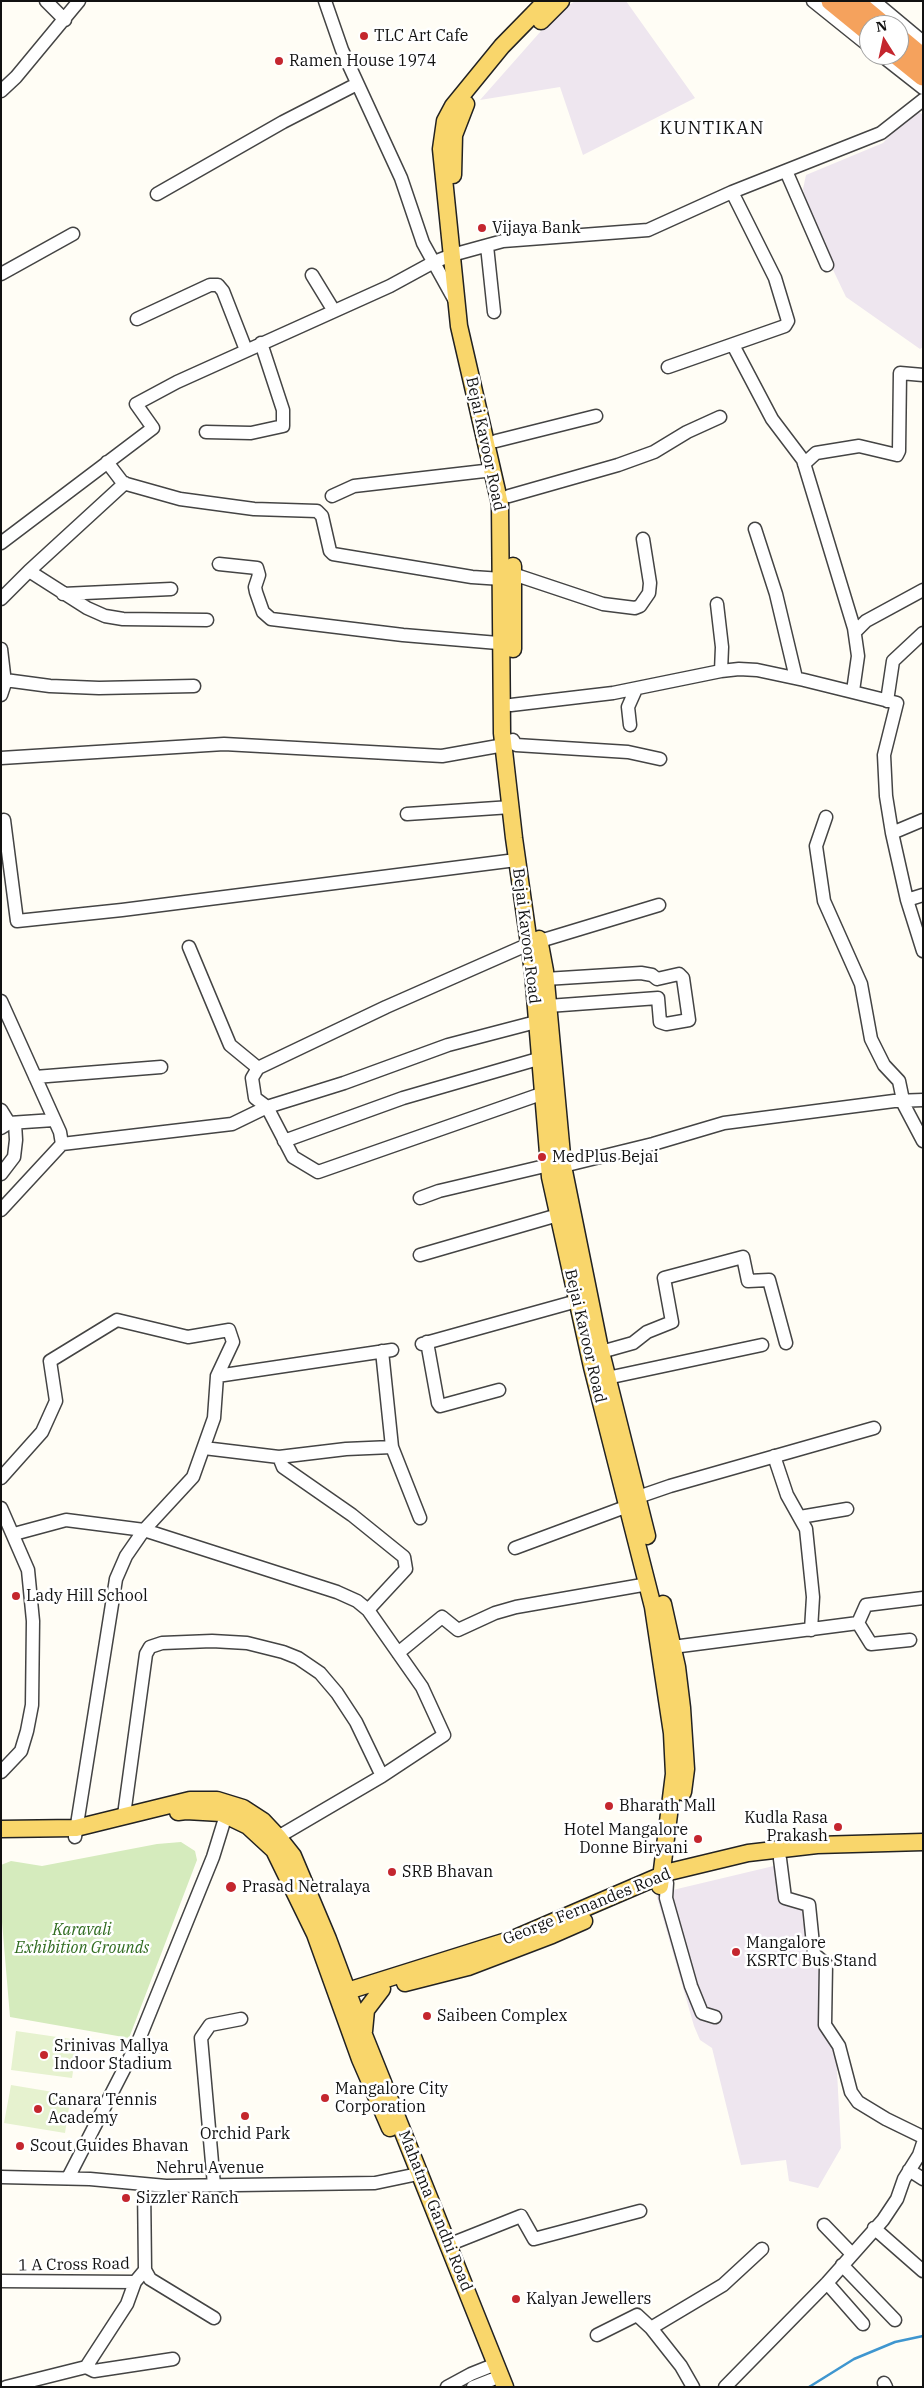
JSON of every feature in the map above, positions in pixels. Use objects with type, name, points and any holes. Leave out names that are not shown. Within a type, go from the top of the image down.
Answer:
[{"type":"highway","points":[[830,1],[859,24]]},
{"type":"highway","points":[[854,1],[871,15]]},
{"type":"highway","points":[[909,46],[923,58]]},
{"type":"highway","points":[[909,65],[923,76]]},
{"type":"main road","name":"Bejai Kavoor Road","points":[[457,254],[441,149],[446,121],[469,85],[546,1]]},
{"type":"main road","name":"Bejai Kavoor Road","points":[[561,1],[488,78],[466,104],[458,120],[454,135],[452,172],[459,301],[458,326],[500,504],[507,577],[507,644],[511,705],[508,743],[510,807],[516,860],[538,941],[546,979],[554,1167],[558,1215],[603,1415],[633,1502],[648,1584],[666,1647]]},
{"type":"main road","name":"Bejai Kavoor Road","points":[[459,301],[509,496],[513,534],[507,577]]},
{"type":"main road","name":"Bejai Kavoor Road","points":[[507,644],[501,692],[538,941],[536,1022],[541,1094],[554,1167],[607,1378],[666,1647],[674,1774],[664,1883]]},
{"type":"main road","name":"Mahatma Gandhi Road","points":[[1,1829],[76,1832],[124,1815],[190,1800],[217,1800],[243,1808],[263,1821],[278,1837],[293,1856],[334,1955],[343,1997],[364,2035],[432,2225],[497,2377]]},
{"type":"main road","name":"Mahatma Gandhi Road","points":[[1,1839],[76,1832],[186,1811],[226,1815],[248,1826],[274,1850],[343,1997],[389,2125],[448,2245],[497,2377]]},
{"type":"main road","name":"George Fernandes Road","points":[[343,1997],[513,1939],[748,1853],[817,1845],[923,1842]]},
{"type":"main road","name":"George Fernandes Road","points":[[664,1883],[728,1867],[824,1853],[923,1851]]},
{"type":"main road","points":[[334,1955],[353,1976],[378,1985],[366,2010],[364,2035]]},
{"type":"street","points":[[46,1],[65,20]]},
{"type":"street","points":[[1,91],[16,77],[79,1]]},
{"type":"street","points":[[325,1],[342,50],[401,178],[423,243],[459,301]]},
{"type":"street","points":[[812,1],[859,38]]},
{"type":"street","points":[[874,1],[923,42]]},
{"type":"street","points":[[894,65],[923,88]]},
{"type":"street","points":[[157,194],[265,131],[358,84]]},
{"type":"street","points":[[1,543],[153,428],[136,404],[261,342],[390,286],[434,262],[457,254],[503,241],[648,230],[732,192],[881,133],[923,100]]},
{"type":"street","points":[[786,171],[827,265]]},
{"type":"street","points":[[668,367],[785,326],[788,320],[775,278],[732,192]]},
{"type":"street","points":[[1,274],[73,234]]},
{"type":"street","points":[[487,246],[494,312]]},
{"type":"street","points":[[312,275],[334,310]]},
{"type":"street","points":[[137,319],[210,285],[218,285],[224,291],[246,350]]},
{"type":"street","points":[[206,432],[251,434],[283,426],[283,410],[261,342]]},
{"type":"street","points":[[733,345],[772,419],[792,444],[804,464],[854,632],[858,656],[853,691]]},
{"type":"street","points":[[804,464],[816,453],[859,446],[896,455],[899,451],[900,373],[923,375]]},
{"type":"street","points":[[496,440],[596,416]]},
{"type":"street","points":[[509,496],[618,465],[654,452],[687,432],[720,418]]},
{"type":"street","points":[[107,462],[125,483],[180,499],[254,509],[317,511],[322,516],[330,551],[333,554],[472,577],[507,577],[603,604],[635,608],[640,606],[648,593],[650,583],[643,540]]},
{"type":"street","points":[[332,496],[354,486],[493,470]]},
{"type":"street","points":[[1,599],[125,483]]},
{"type":"street","points":[[755,528],[776,594],[796,678]]},
{"type":"street","points":[[218,564],[257,568],[259,575],[255,587],[256,592],[263,612],[271,619],[507,644]]},
{"type":"street","points":[[29,571],[96,613],[113,618],[207,620]]},
{"type":"street","points":[[63,594],[171,589]]},
{"type":"street","points":[[854,632],[866,621],[923,590]]},
{"type":"street","points":[[717,604],[722,647],[721,671]]},
{"type":"street","points":[[888,701],[893,661],[923,633]]},
{"type":"street","points":[[1,649],[5,680],[1,696]]},
{"type":"street","points":[[511,705],[613,693],[721,671],[757,670],[853,691],[897,704],[884,755],[892,833],[907,900],[923,951]]},
{"type":"street","points":[[5,680],[50,686],[98,688],[194,686]]},
{"type":"street","points":[[630,725],[628,707],[636,688]]},
{"type":"street","points":[[1,758],[224,744],[442,756],[508,743],[628,752],[660,759]]},
{"type":"street","points":[[407,814],[510,807]]},
{"type":"street","points":[[826,817],[816,846],[824,901],[861,984],[871,1038],[884,1066],[899,1082],[904,1101],[923,1141]]},
{"type":"street","points":[[4,820],[17,921],[122,910],[516,860]]},
{"type":"street","points":[[892,833],[923,820]]},
{"type":"street","points":[[907,900],[923,894]]},
{"type":"street","points":[[541,1094],[318,1172],[293,1157],[267,1107],[255,1098],[252,1078],[258,1068],[386,1007],[538,941],[659,905]]},
{"type":"street","points":[[189,947],[230,1045],[258,1068]]},
{"type":"street","points":[[546,979],[641,973],[652,975],[657,979],[682,975],[689,1020],[666,1024],[660,1022],[657,979]]},
{"type":"street","points":[[548,1006],[658,998]]},
{"type":"street","points":[[1,1001],[60,1132],[62,1144]]},
{"type":"street","points":[[1,1210],[62,1144],[232,1124],[267,1107],[344,1083],[448,1045],[536,1022]]},
{"type":"street","points":[[284,1141],[403,1098],[538,1059]]},
{"type":"street","points":[[35,1077],[161,1067]]},
{"type":"street","points":[[420,1198],[439,1191],[654,1144],[724,1123],[923,1100]]},
{"type":"street","points":[[1,1110],[16,1140],[14,1157],[1,1174]]},
{"type":"street","points":[[8,1124],[54,1120]]},
{"type":"street","points":[[420,1255],[558,1215]]},
{"type":"street","points":[[600,1352],[633,1343],[647,1332],[672,1322],[664,1278],[743,1257],[748,1281],[769,1280],[786,1343]]},
{"type":"street","points":[[499,1390],[440,1406],[425,1343],[577,1301]]},
{"type":"street","points":[[1,1478],[42,1432],[56,1401],[50,1361],[117,1320],[188,1337],[229,1330],[233,1342],[217,1376],[214,1418],[193,1477],[144,1530],[126,1556],[116,1579],[76,1832]]},
{"type":"street","points":[[607,1378],[762,1345]]},
{"type":"street","points":[[217,1376],[387,1351],[392,1448],[420,1518]]},
{"type":"street","points":[[515,1548],[670,1486],[874,1428]]},
{"type":"street","points":[[204,1448],[279,1457],[346,1449],[392,1448]]},
{"type":"street","points":[[774,1456],[787,1495],[806,1529],[813,1597],[811,1630]]},
{"type":"street","points":[[279,1457],[283,1467],[352,1514],[404,1558],[406,1569],[368,1610]]},
{"type":"street","points":[[1,1508],[14,1534],[29,1579],[33,1620],[32,1704],[21,1751],[1,1772]]},
{"type":"street","points":[[800,1517],[847,1509]]},
{"type":"street","points":[[14,1534],[66,1520],[144,1530],[337,1592],[357,1601],[368,1610],[422,1687],[444,1735],[382,1776],[278,1837]]},
{"type":"street","points":[[398,1653],[442,1617],[458,1630],[495,1613],[516,1607],[648,1584]]},
{"type":"street","points":[[858,1623],[866,1605],[923,1598]]},
{"type":"street","points":[[666,1647],[858,1623]]},
{"type":"street","points":[[858,1623],[871,1644],[910,1640]]},
{"type":"street","points":[[124,1815],[146,1654],[150,1647],[162,1643],[212,1641],[247,1643],[283,1652],[298,1658],[320,1673],[337,1692],[356,1722],[382,1776]]},
{"type":"street","points":[[68,2178],[138,2042],[214,1857],[226,1815]]},
{"type":"street","points":[[780,1860],[785,1898],[809,1905],[814,1954],[826,1964],[825,2025],[828,2034],[839,2046],[851,2092],[858,2102],[886,2119],[923,2137]]},
{"type":"street","points":[[664,1883],[691,1986],[702,2013],[715,2017]]},
{"type":"street","points":[[214,2185],[201,2038],[210,2025],[241,2019]]},
{"type":"street","points":[[725,2387],[827,2283],[893,2208],[909,2170],[923,2144]]},
{"type":"street","points":[[909,2170],[923,2179]]},
{"type":"street","name":"Nehru Avenue","points":[[1,2177],[68,2178],[166,2186],[375,2183],[413,2175]]},
{"type":"street","name":"1 A Cross Road","points":[[1,2281],[135,2282],[145,2270],[144,2184]]},
{"type":"street","points":[[448,2245],[521,2216],[534,2239],[640,2211]]},
{"type":"street","points":[[824,2225],[852,2254]]},
{"type":"street","points":[[874,2228],[923,2271]]},
{"type":"street","points":[[651,2328],[723,2285],[762,2249]]},
{"type":"street","points":[[842,2265],[895,2320]]},
{"type":"street","points":[[145,2270],[150,2279],[214,2318]]},
{"type":"street","points":[[86,2367],[128,2304],[135,2282]]},
{"type":"street","points":[[827,2283],[864,2324]]},
{"type":"street","points":[[597,2335],[637,2315],[651,2328],[680,2366],[693,2387]]},
{"type":"street","points":[[6,2387],[86,2367],[94,2371],[173,2359]]},
{"type":"street","points":[[447,2387],[497,2377]]},
{"type":"street","points":[[472,2387],[497,2377]]},
{"type":"shaded area","points":[[575,1],[626,1],[695,98],[583,155],[560,87],[480,100],[556,14]]},
{"type":"shaded area","points":[[915,109],[923,115],[923,347],[920,349],[846,297],[813,228],[803,189],[806,175],[883,143]]},
{"type":"shaded area","name":"Mangalore KSRTC Bus Stand","points":[[782,1864],[788,1902],[810,1904],[818,1969],[826,1972],[836,2052],[841,2148],[818,2188],[789,2181],[786,2160],[741,2165],[712,2048],[700,2040],[694,2026],[656,1894]]},
{"type":"green space","name":"Karavali Exhibition Grounds","points":[[181,1842],[195,1851],[197,1860],[129,2038],[10,2017],[1,1910],[1,1865],[11,1861],[42,1866],[157,1844]]},
{"type":"green space","name":"Srinivas Mallya Indoor Stadium","points":[[16,2031],[78,2040],[72,2078],[11,2070]]},
{"type":"green space","name":"Canara Tennis Academy","points":[[11,2085],[71,2095],[65,2133],[4,2123]]},
{"type":"waterway","points":[[809,2387],[854,2359],[895,2342],[923,2336]]},
{"type":"place","name":"TLC Art Cafe","points":[[364,36]]},
{"type":"place","name":"Ramen House 1974","points":[[279,61]]},
{"type":"place","name":"Vijaya Bank","points":[[482,228]]},
{"type":"place","name":"MedPlus Bejai","points":[[542,1157]]},
{"type":"place","name":"Lady Hill School","points":[[16,1596]]},
{"type":"place","name":"Bharath Mall","points":[[609,1806]]},
{"type":"place","name":"Kudla Rasa Prakash","points":[[838,1827]]},
{"type":"place","name":"Hotel Mangalore Donne Biryani","points":[[698,1839]]},
{"type":"place","name":"SRB Bhavan","points":[[392,1872]]},
{"type":"place","name":"Prasad Netralaya","points":[[231,1887]]},
{"type":"place","name":"Mangalore KSRTC Bus Stand","points":[[736,1952]]},
{"type":"place","name":"Saibeen Complex","points":[[427,2016]]},
{"type":"place","name":"Srinivas Mallya Indoor Stadium","points":[[44,2055]]},
{"type":"place","name":"Mangalore City Corporation","points":[[325,2098]]},
{"type":"place","name":"Canara Tennis Academy","points":[[38,2109]]},
{"type":"place","name":"Orchid Park","points":[[245,2116]]},
{"type":"place","name":"Scout Guides Bhavan","points":[[20,2146]]},
{"type":"place","name":"Sizzler Ranch","points":[[126,2198]]},
{"type":"place","name":"Kalyan Jewellers","points":[[516,2299]]},
{"type":"district","name":"KUNTIKAN","points":[[712,129]]}]
